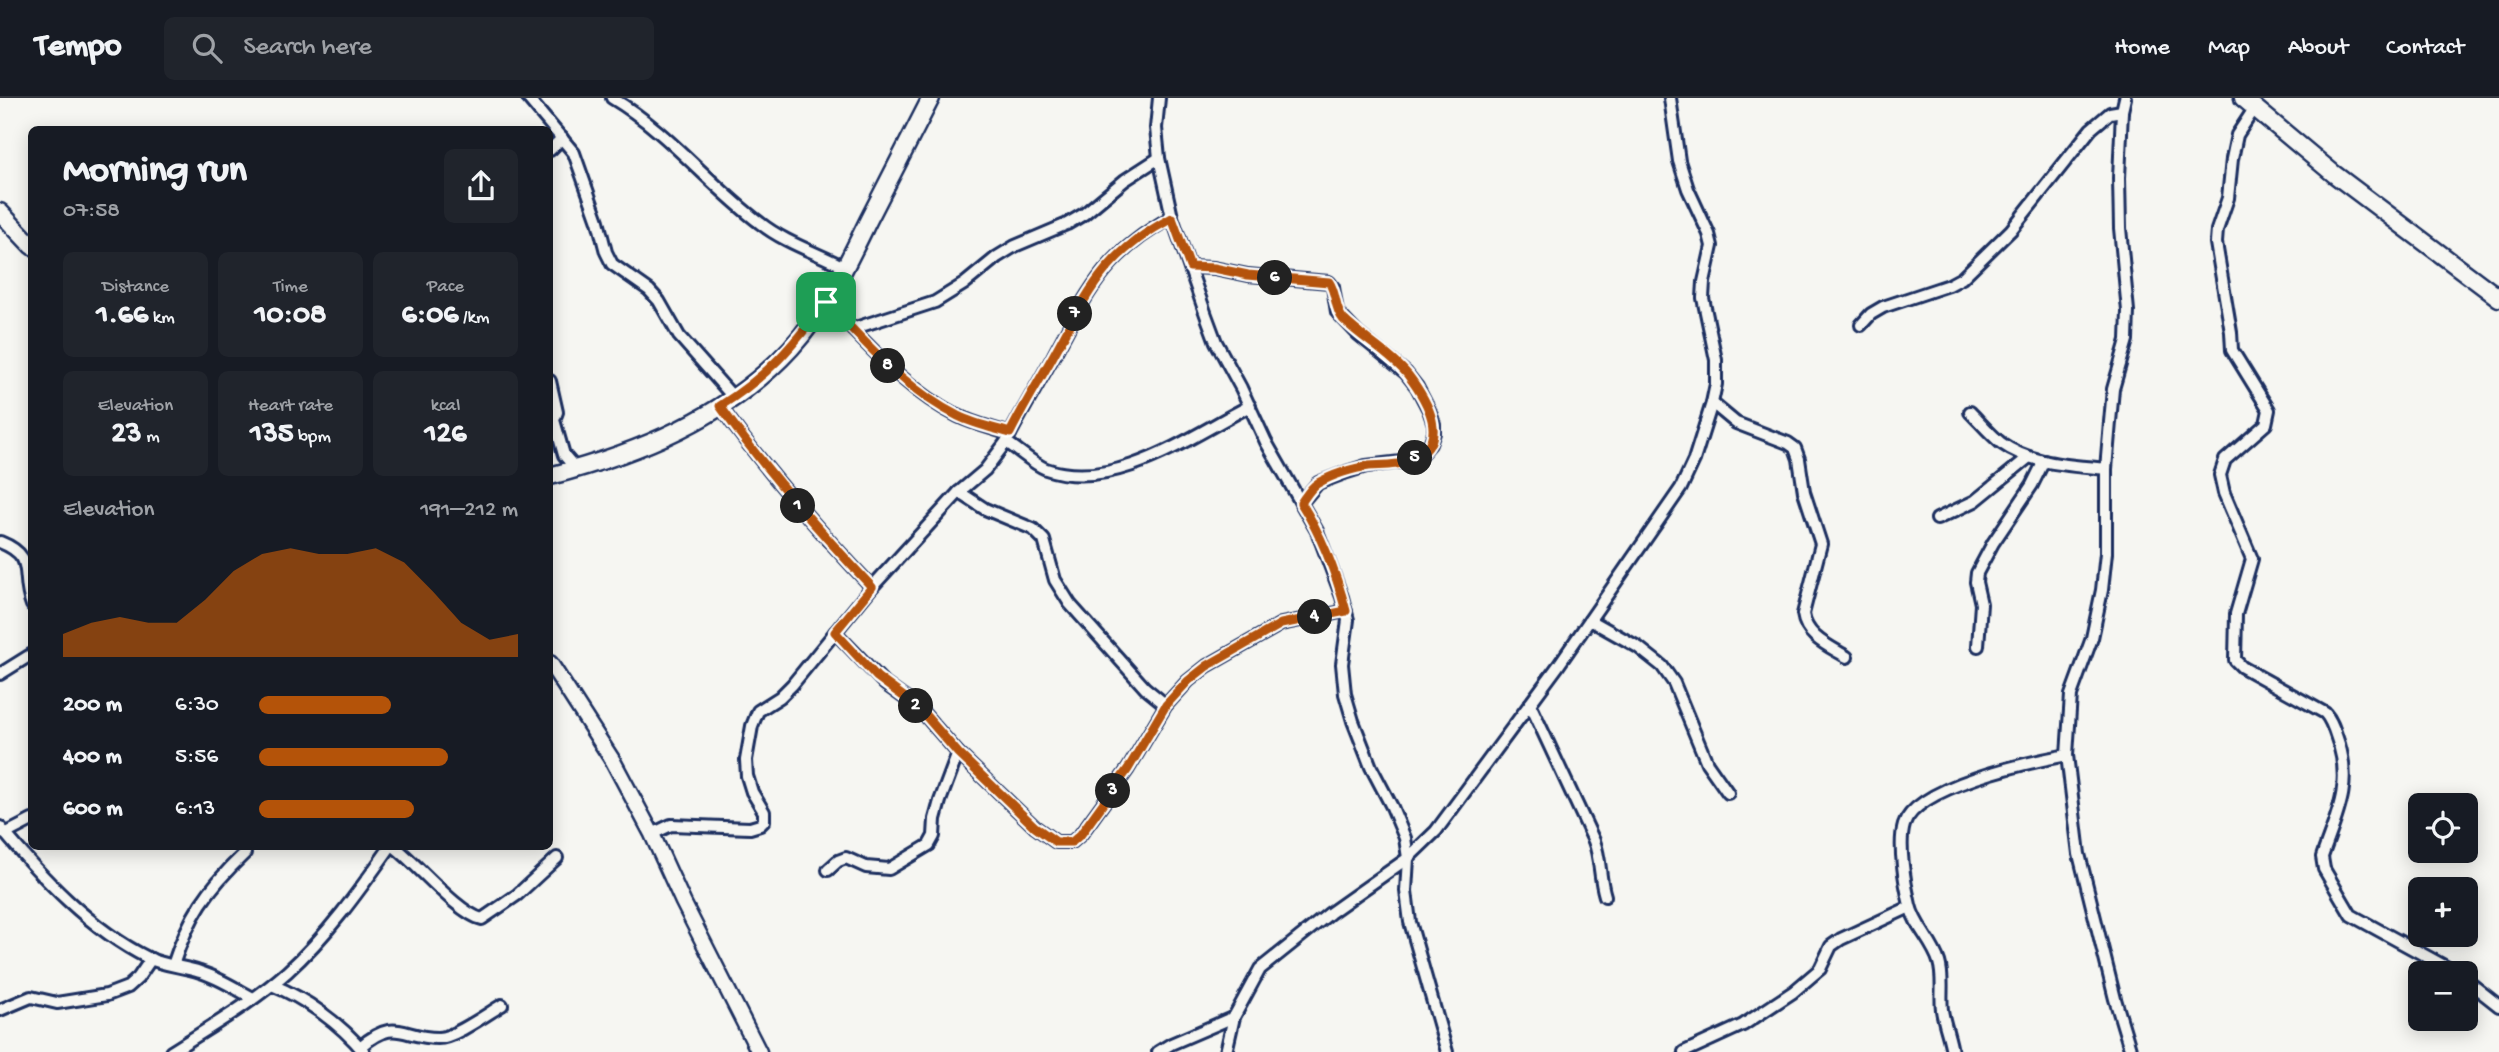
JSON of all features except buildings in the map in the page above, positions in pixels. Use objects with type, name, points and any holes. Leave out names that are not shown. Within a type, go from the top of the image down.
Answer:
[{"type":"main road","points":[[553,475],[652,443],[727,402],[750,386],[791,348],[826,302],[846,268],[931,98]]},
{"type":"main road","points":[[2248,103],[2400,226],[2499,298]]},
{"type":"main road","points":[[0,212],[28,242]]},
{"type":"street","points":[[528,98],[552,126]]},
{"type":"street","points":[[1159,98],[1156,128],[1159,158],[1172,218],[1216,342],[1266,442],[1317,531],[1346,611],[1348,630],[1342,664],[1345,694],[1371,766],[1400,825],[1408,858],[1406,891],[1410,922],[1447,1052]]},
{"type":"street","points":[[1226,1052],[1234,1017],[1260,969],[1349,899],[1408,858],[1436,831],[1590,620],[1681,488],[1694,460],[1712,404],[1716,384],[1716,360],[1703,298],[1712,246],[1679,161],[1670,98]]},
{"type":"street","points":[[2125,98],[2122,111],[2120,228],[2128,311],[2127,340],[2113,389],[2106,469],[2107,518],[2102,590],[2092,638],[2071,695],[2067,755],[2079,854],[2131,1052]]},
{"type":"street","points":[[615,99],[663,135],[726,195],[777,236],[846,268]]},
{"type":"street","points":[[2248,103],[2237,135],[2228,198],[2217,230],[2216,243],[2232,350],[2269,411],[2266,424],[2225,460],[2220,475],[2224,493],[2252,559],[2236,614],[2235,660],[2242,667],[2325,713],[2330,719],[2341,750],[2346,781],[2322,857],[2323,869],[2351,915],[2435,961]]},
{"type":"street","points":[[1860,325],[1883,307],[1962,278],[2011,230],[2091,129],[2110,113],[2122,111]]},
{"type":"street","points":[[553,127],[574,153],[598,221],[606,253],[612,264],[649,290],[659,301],[679,336],[727,402],[756,457],[872,587]]},
{"type":"street","points":[[553,147],[562,138]]},
{"type":"street","points":[[852,329],[935,302],[964,285],[1014,246],[1084,214],[1125,180],[1159,158]]},
{"type":"street","points":[[652,834],[671,825],[750,828],[764,821],[764,812],[752,792],[747,776],[746,760],[752,726],[758,712],[792,685],[872,587],[960,492],[985,470],[1008,438],[1077,311],[1106,267],[1144,232],[1172,218]]},
{"type":"street","points":[[1190,267],[1329,282],[1333,287],[1337,312],[1358,334],[1406,373],[1429,410],[1434,433],[1430,444],[1420,455],[1401,463],[1366,467],[1318,483],[1301,503]]},
{"type":"street","points":[[826,302],[909,385],[957,416],[1008,438],[1047,469],[1104,473],[1176,447],[1250,406]]},
{"type":"street","points":[[553,394],[557,412],[554,419],[564,455],[576,469]]},
{"type":"street","points":[[1712,404],[1736,423],[1788,443],[1794,449],[1799,459],[1804,492],[1821,544],[1803,614],[1804,622],[1819,640],[1847,657]]},
{"type":"street","points":[[1970,412],[2001,442],[2029,457],[2106,469]]},
{"type":"street","points":[[1937,519],[1975,501],[2029,457]]},
{"type":"street","points":[[1978,646],[1981,604],[1976,582],[1977,573],[2044,461]]},
{"type":"street","points":[[960,492],[992,512],[1033,528],[1044,541],[1055,580],[1070,604],[1129,672],[1166,705]]},
{"type":"street","points":[[0,542],[26,553],[28,587]]},
{"type":"street","points":[[835,632],[877,677],[919,708],[958,753],[1035,827],[1056,842],[1065,844],[1081,834],[1111,795],[1166,705],[1188,681],[1207,666],[1281,624],[1346,611]]},
{"type":"street","points":[[1590,620],[1638,647],[1662,666],[1674,683],[1707,764],[1728,793]]},
{"type":"street","points":[[0,674],[28,656]]},
{"type":"street","points":[[553,668],[613,761],[652,834],[682,902],[759,1052]]},
{"type":"street","points":[[1530,704],[1600,855],[1601,882],[1605,896]]},
{"type":"street","points":[[828,870],[845,858],[866,867],[889,869],[929,845],[934,836],[940,801],[958,753]]},
{"type":"street","points":[[1952,1052],[1942,1010],[1939,961],[1932,943],[1910,907],[1903,827],[1916,806],[1973,779],[2026,762],[2067,755]]},
{"type":"street","points":[[28,821],[3,830],[22,854],[77,908],[113,937],[151,959],[202,972],[253,998]]},
{"type":"street","points":[[171,1052],[272,985],[288,971],[324,935],[391,850]]},
{"type":"street","points":[[396,850],[472,915],[482,919],[517,895],[557,858]]},
{"type":"street","points":[[173,965],[184,931],[198,907],[220,877],[245,853]]},
{"type":"street","points":[[1684,1052],[1743,1025],[1793,992],[1820,969],[1831,946],[1841,939],[1910,907]]},
{"type":"street","points":[[0,1010],[32,997],[57,1003],[107,995],[128,987],[151,959]]},
{"type":"street","points":[[288,971],[305,1002]]},
{"type":"street","points":[[272,985],[305,1002],[362,1050],[369,1039],[397,1029],[439,1038],[502,1005]]},
{"type":"street","points":[[2478,989],[2499,1006]]},
{"type":"street","points":[[1158,1052],[1234,1017]]},
{"type":"route","points":[[1172,218],[1190,267],[1329,282],[1333,287],[1337,312],[1358,334],[1406,373],[1417,387],[1429,410],[1434,433],[1430,444],[1410,461],[1348,472],[1318,483],[1311,489],[1301,503],[1329,558],[1346,611],[1281,624],[1207,666],[1188,681],[1166,705],[1128,769],[1081,834],[1065,844],[1056,842],[1035,827],[958,753],[919,708],[877,677],[835,632],[872,587],[756,457],[720,406],[750,386],[791,348],[826,302],[866,345],[909,385],[957,416],[1010,433],[1077,311],[1106,267],[1144,232],[1172,218]]}]
